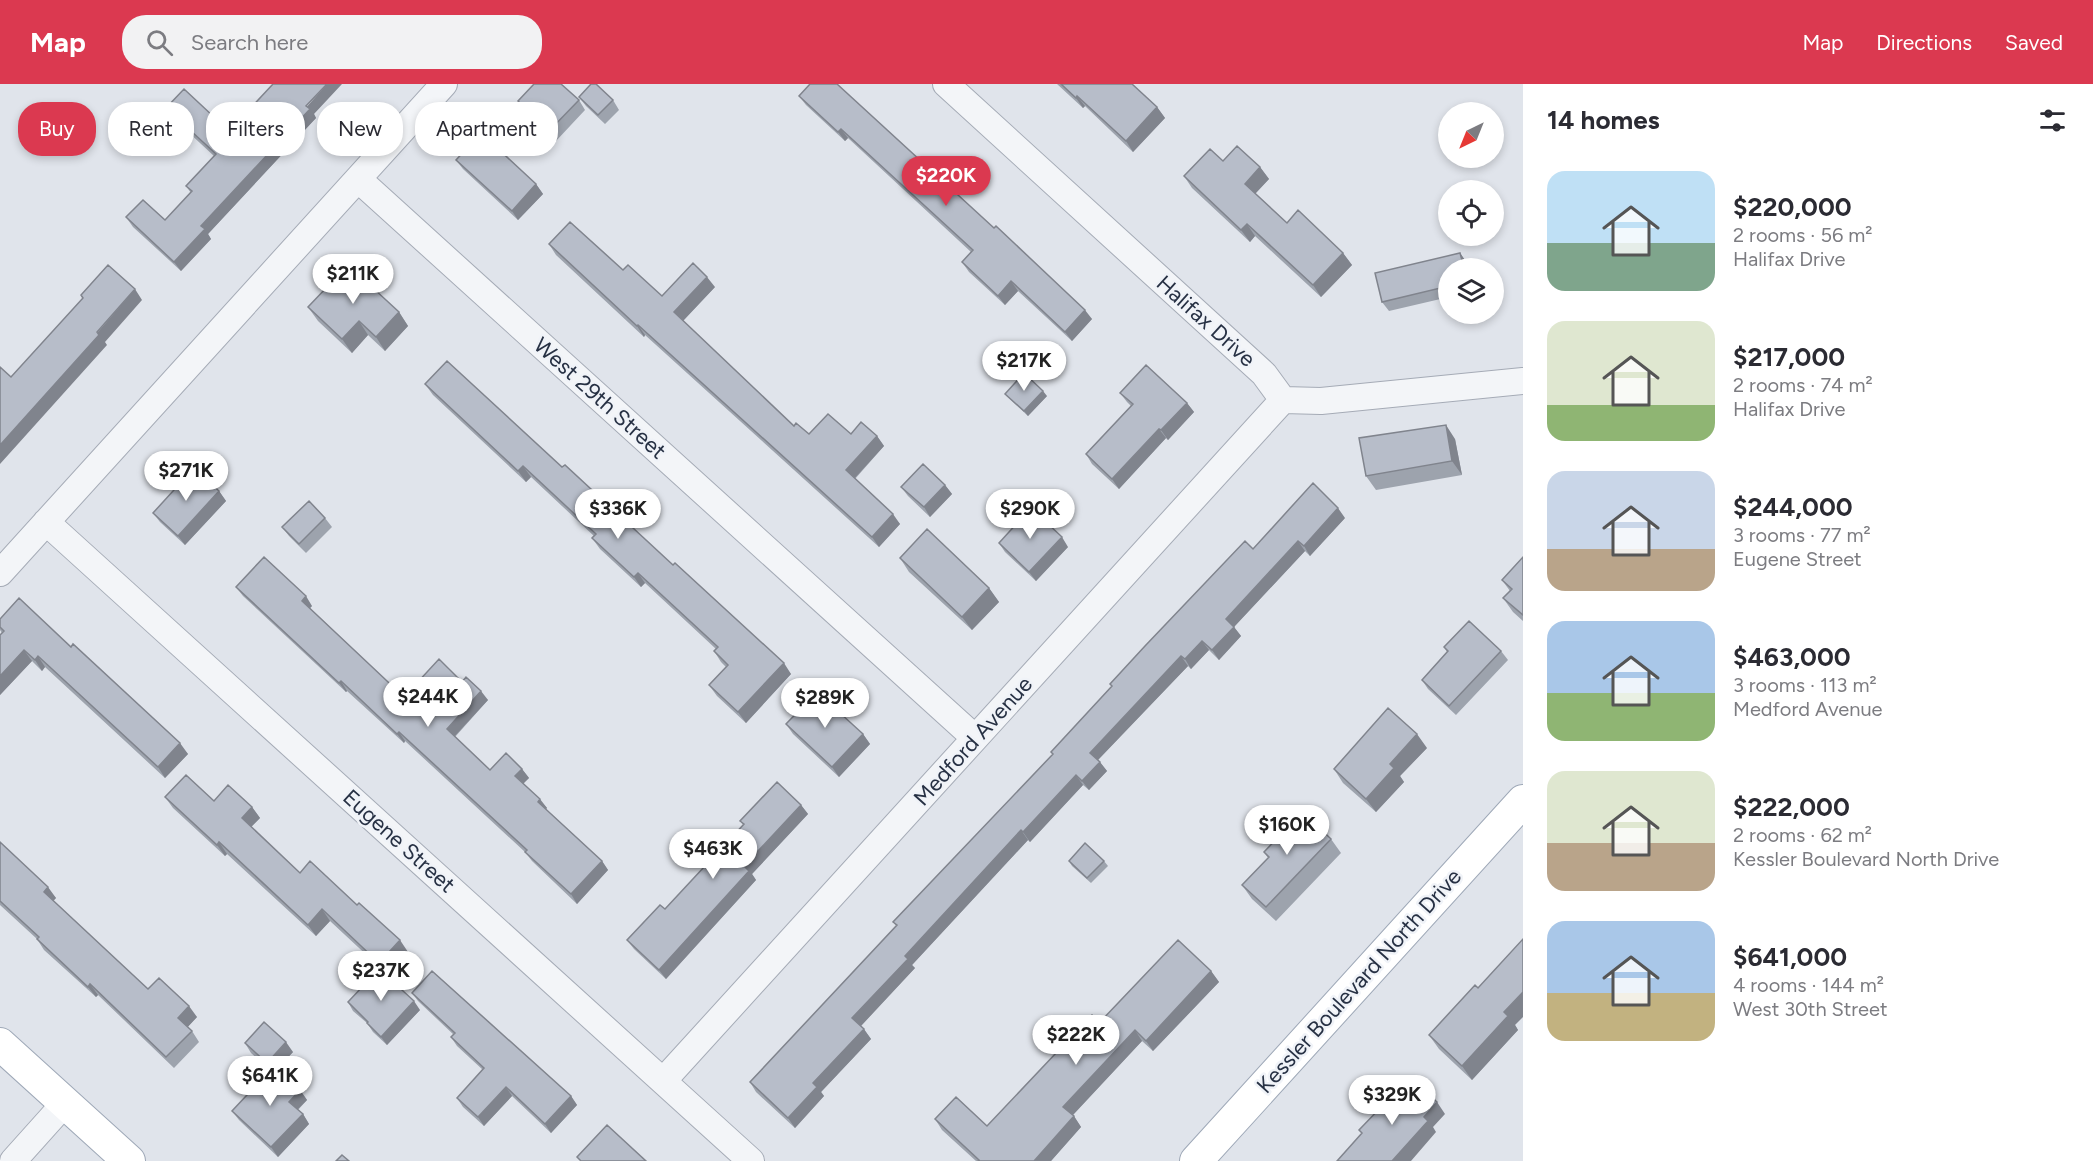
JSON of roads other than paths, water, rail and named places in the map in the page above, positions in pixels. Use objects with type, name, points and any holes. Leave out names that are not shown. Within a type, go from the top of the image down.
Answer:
[{"type":"main road","name":"Kessler Boulevard North Drive","points":[[1196,1161],[1523,801]]},
{"type":"main road","points":[[0,1044],[129,1161]]},
{"type":"street","points":[[0,573],[444,84]]},
{"type":"street","name":"Halifax Drive","points":[[946,84],[1264,374],[1283,400]]},
{"type":"street","name":"West 29th Street","points":[[358,179],[975,738]]},
{"type":"street","points":[[1283,400],[1321,401],[1523,381]]},
{"type":"street","name":"Medford Avenue","points":[[663,1081],[1283,400]]},
{"type":"street","name":"Eugene Street","points":[[46,522],[751,1161]]},
{"type":"street","points":[[13,1161],[65,1103]]}]
